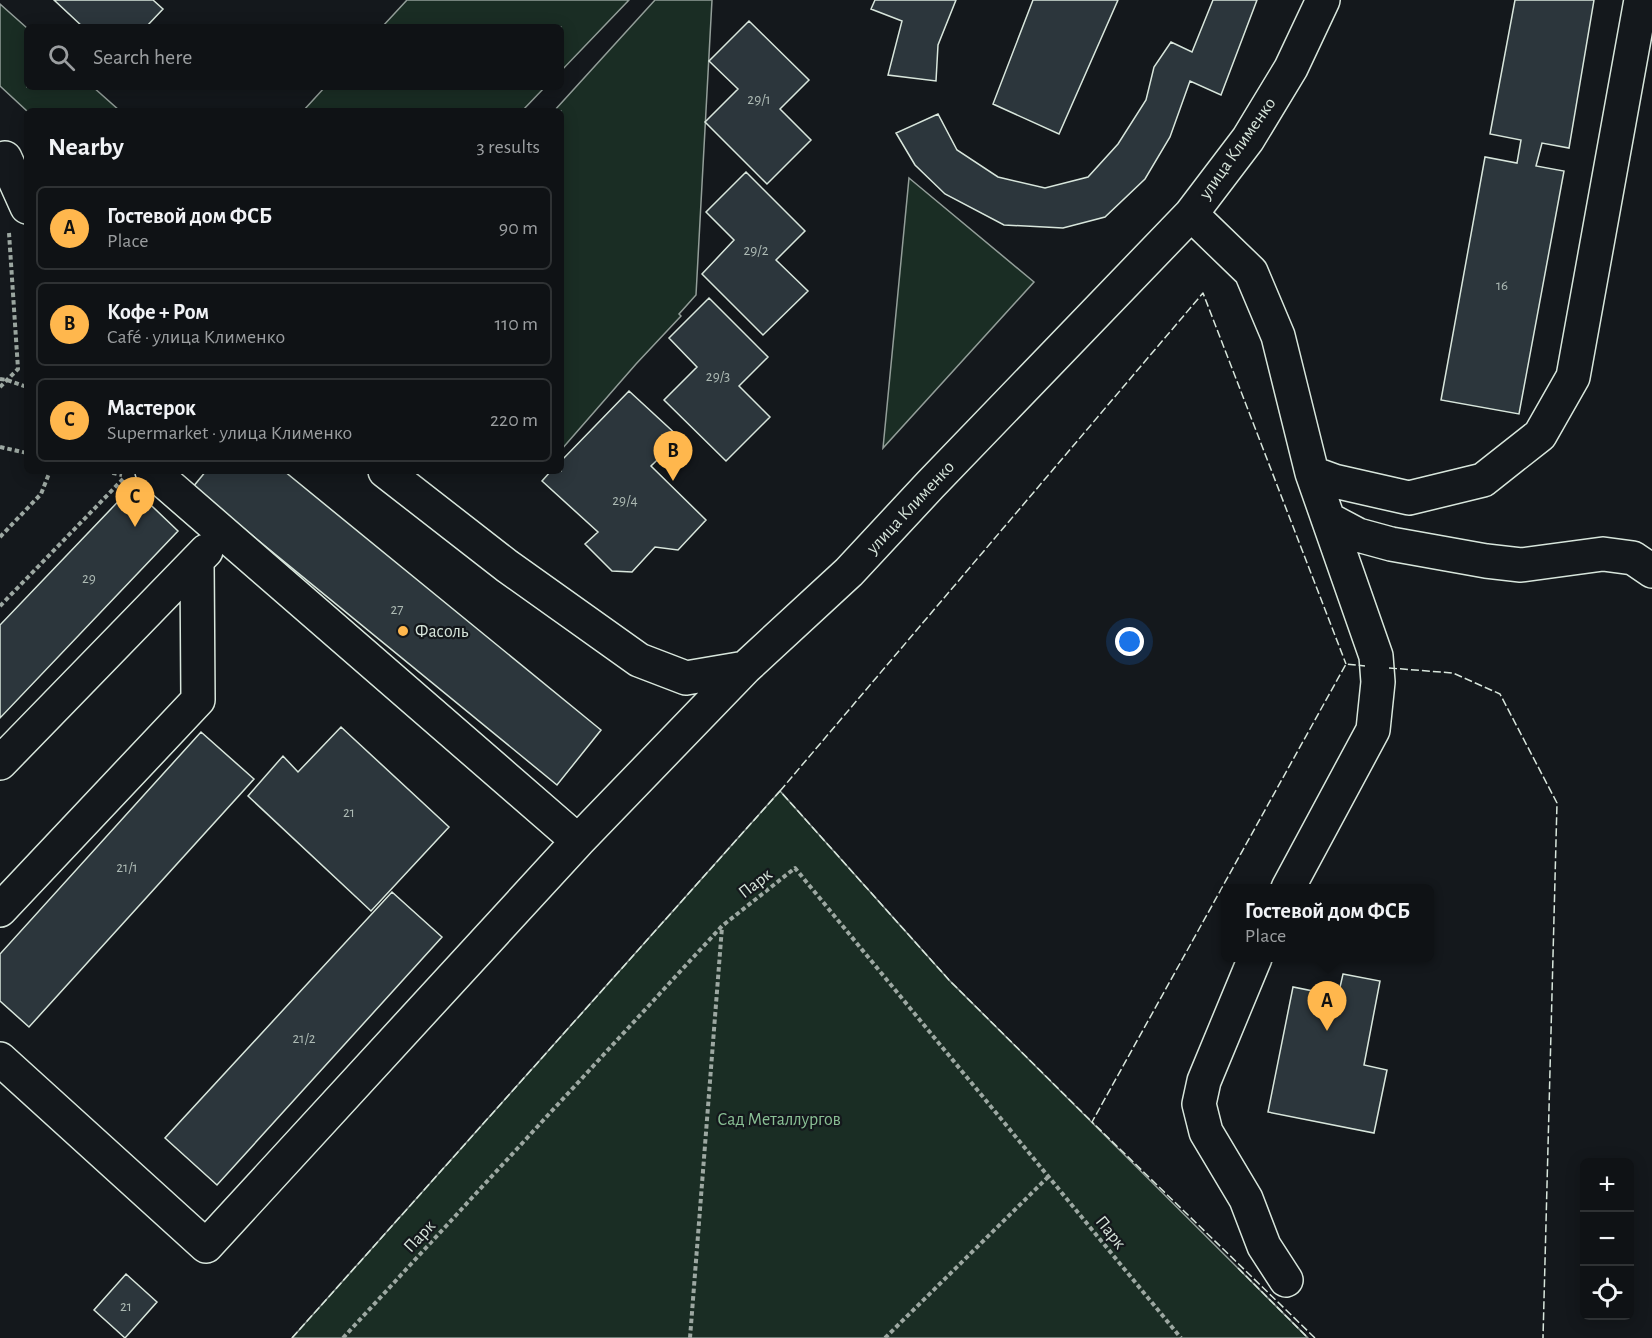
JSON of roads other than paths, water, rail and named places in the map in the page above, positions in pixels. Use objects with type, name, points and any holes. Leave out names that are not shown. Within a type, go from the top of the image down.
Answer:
[{"type":"street","name":"улица Клименко","points":[[0,1059],[206,1246],[578,841],[744,668],[849,572],[1191,213],[1248,139],[1292,68],[1323,0]]},
{"type":"street","points":[[1312,472],[1334,481],[1409,498],[1483,480],[1540,435],[1573,377],[1641,0]]},
{"type":"street","points":[[11,164],[18,218]]},
{"type":"street","points":[[1191,213],[1251,272],[1278,336],[1312,472],[1376,656],[1378,682],[1373,730],[1290,884]]},
{"type":"street","points":[[156,474],[578,841]]},
{"type":"street","points":[[389,474],[507,566],[639,660],[686,678],[744,668]]},
{"type":"street","points":[[1328,519],[1358,535],[1391,544],[1486,561],[1521,565],[1602,555],[1633,558],[1652,571]]},
{"type":"street","points":[[0,763],[224,534]]},
{"type":"street","points":[[0,910],[198,700],[197,561]]},
{"type":"street","points":[[1253,962],[1204,1081],[1199,1104],[1206,1132],[1246,1199],[1264,1246],[1286,1280]]},
{"type":"place","name":"Кофе + Ром","points":[[673,481]]},
{"type":"place","name":"Мастерок","points":[[135,527]]},
{"type":"place","name":"Фасоль","points":[[403,631]]},
{"type":"place","name":"Гостевой дом ФСБ","points":[[1327,1031]]},
{"type":"park label","name":"Сад Металлургов","points":[[779,1119]]}]
